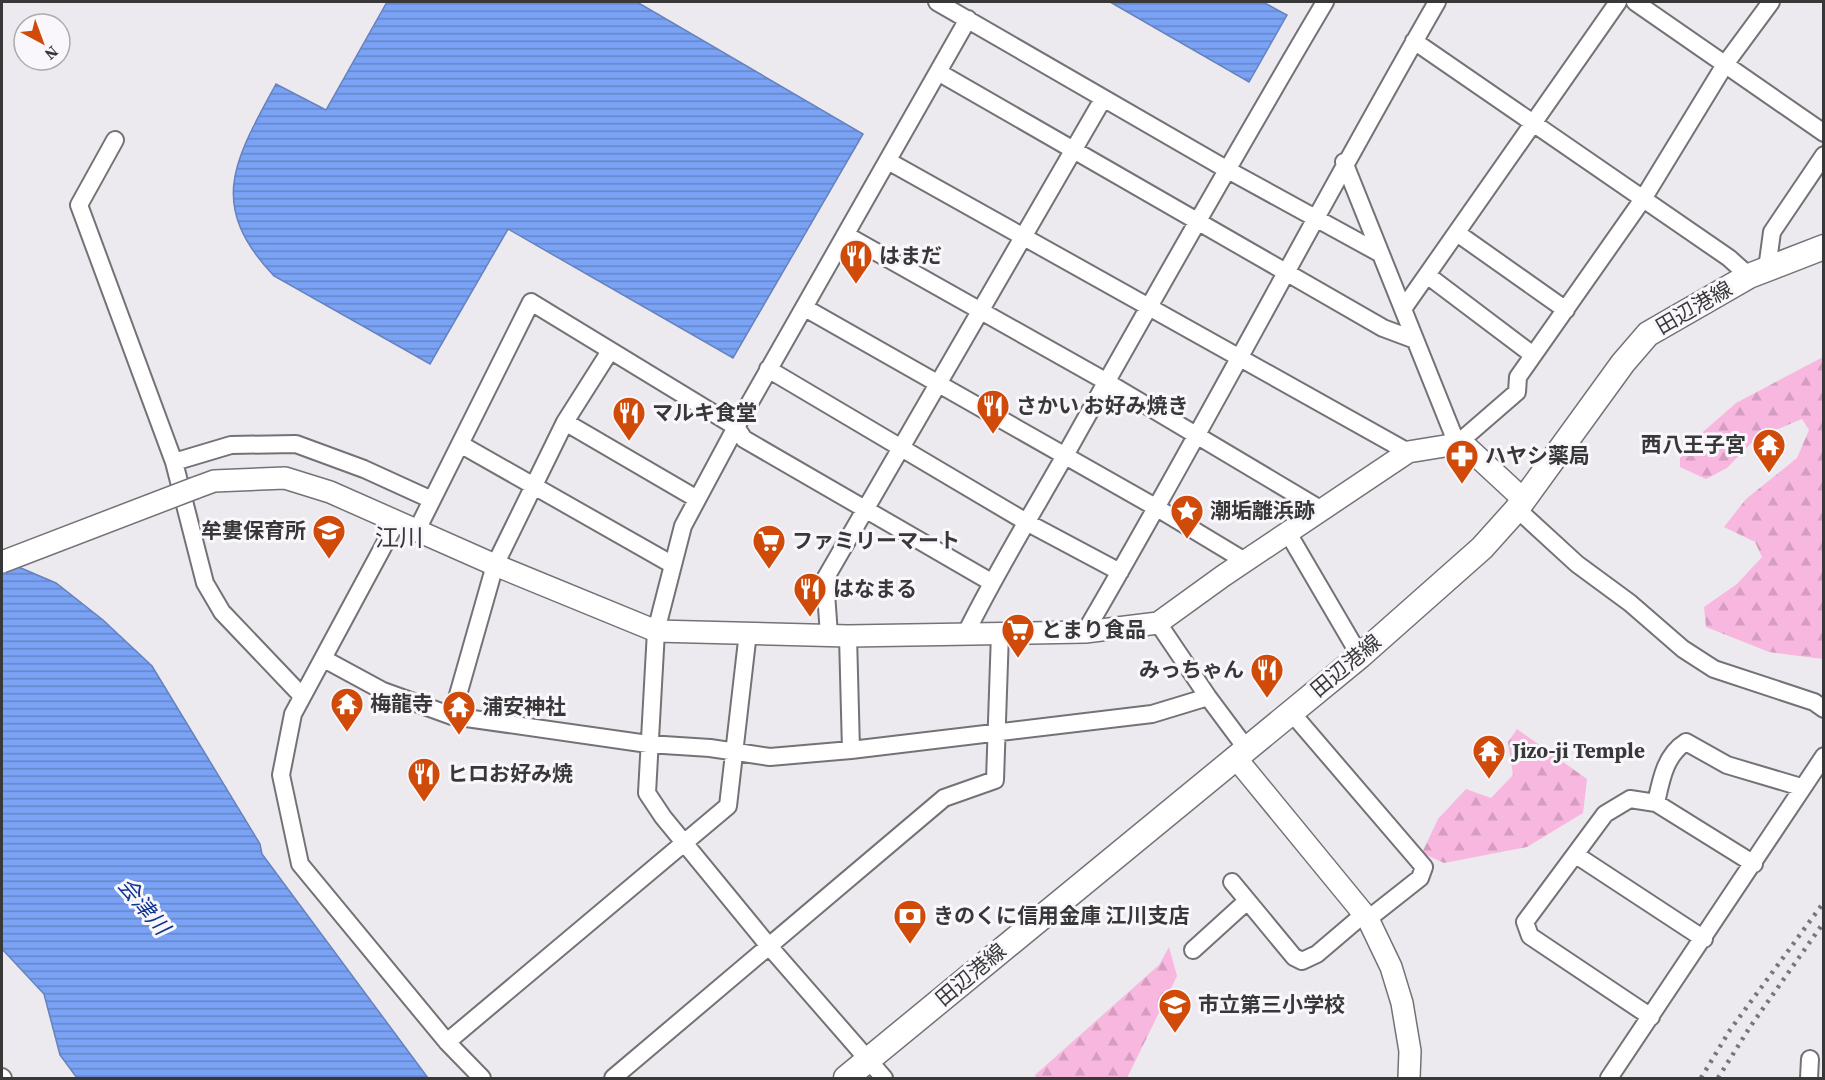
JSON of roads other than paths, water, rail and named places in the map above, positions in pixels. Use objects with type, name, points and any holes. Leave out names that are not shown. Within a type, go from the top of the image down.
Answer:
[{"type":"main road","name":"田辺港線","points":[[846,1078],[1360,656],[1482,548],[1521,505],[1623,363],[1648,334],[1758,273],[1824,248]]},
{"type":"street","points":[[937,2],[1226,170],[1380,254]]},
{"type":"street","points":[[966,633],[991,582],[1028,523],[1226,170],[1325,2]]},
{"type":"street","points":[[1085,632],[1197,436],[1316,220],[1344,162],[1437,2]]},
{"type":"street","points":[[1403,309],[1618,2]]},
{"type":"street","points":[[1635,2],[1824,133]]},
{"type":"street","points":[[1457,444],[1517,392],[1518,376],[1643,200],[1726,63],[1771,2]]},
{"type":"street","points":[[884,1078],[768,945],[685,844],[647,793],[656,631],[683,525],[735,427],[968,20]]},
{"type":"street","points":[[1414,41],[1643,200],[1729,258],[1758,273],[1772,232],[1824,154]]},
{"type":"street","points":[[938,72],[1383,328],[1415,340]]},
{"type":"street","points":[[851,750],[839,636],[825,579],[1103,99]]},
{"type":"street","points":[[115,140],[79,205],[174,462],[205,583],[222,612],[302,696]]},
{"type":"street","points":[[888,162],[1408,452]]},
{"type":"street","points":[[1344,162],[1457,444]]},
{"type":"street","points":[[1457,233],[1566,310]]},
{"type":"street","points":[[846,236],[1107,382],[1322,510]]},
{"type":"street","points":[[1427,275],[1533,355]]},
{"type":"street","points":[[417,530],[531,302],[735,427],[744,439],[991,582]]},
{"type":"street","points":[[805,308],[1157,508],[1245,561]]},
{"type":"street","points":[[452,716],[495,565],[565,422],[610,351]]},
{"type":"street","points":[[768,369],[1028,523],[1120,573]]},
{"type":"street","points":[[565,422],[697,499]]},
{"type":"street","points":[[174,462],[231,445],[296,444],[364,469],[432,500]]},
{"type":"street","points":[[460,444],[673,565]]},
{"type":"street","points":[[2,562],[214,481],[285,478],[330,492],[495,565],[656,631],[839,636],[1085,632],[1158,623],[1245,561],[1408,452],[1457,444],[1468,448],[1577,564],[1630,603],[1683,648],[1714,669],[1814,702],[1824,709]]},
{"type":"street","points":[[397,521],[293,714],[281,775],[300,864],[447,1042],[482,1078]]},
{"type":"street","points":[[1288,532],[1360,656]]},
{"type":"street","points":[[1158,623],[1208,697],[1240,753],[1366,916],[1391,967],[1402,1003],[1410,1052],[1409,1078]]},
{"type":"street","points":[[447,1042],[728,806],[748,632]]},
{"type":"street","points":[[613,1078],[944,798],[995,780],[999,633]]},
{"type":"street","points":[[324,658],[383,691],[452,716],[648,744],[770,757],[851,750],[1152,714],[1208,697]]},
{"type":"street","points":[[1232,882],[1294,957],[1302,961],[1317,954],[1420,878],[1424,867],[1291,712]]},
{"type":"street","points":[[1656,803],[1662,777],[1675,749],[1686,742],[1727,765],[1801,787]]},
{"type":"street","points":[[1609,1078],[1754,864],[1801,787],[1824,756]]},
{"type":"street","points":[[1651,1017],[1530,936],[1525,922],[1605,814],[1630,799],[1656,803],[1754,864]]},
{"type":"street","points":[[1576,855],[1704,939]]},
{"type":"street","points":[[1193,950],[1247,901]]},
{"type":"street","points":[[1809,1078],[1810,1059]]},
{"type":"water","points":[[387,2],[637,2],[863,134],[733,358],[508,229],[430,364],[274,276],[253,250],[240,226],[234,204],[234,182],[239,159],[276,84],[326,110]]},
{"type":"water","points":[[1110,2],[1263,2],[1287,15],[1249,82]]},
{"type":"water","name":"会津川","points":[[2,560],[56,583],[103,620],[152,666],[260,844],[262,854],[428,1078],[77,1078],[60,1055],[44,994],[2,949]]},
{"type":"railway","points":[[1701,1078],[1730,1030],[1824,902]]},
{"type":"railway","points":[[1718,1078],[1750,1027],[1824,922]]},
{"type":"place","name":"はまだ","points":[[856,285]]},
{"type":"place","name":"さかい お好み焼き","points":[[993,435]]},
{"type":"place","name":"マルキ食堂","points":[[629,442]]},
{"type":"place","name":"西八王子宮","points":[[1769,474]]},
{"type":"place","name":"ハヤシ薬局","points":[[1462,485]]},
{"type":"place","name":"潮垢離浜跡","points":[[1187,540]]},
{"type":"place","name":"牟婁保育所","points":[[329,560]]},
{"type":"place","name":"ファミリーマート","points":[[769,570]]},
{"type":"place","name":"はなまる","points":[[810,618]]},
{"type":"place","name":"とまり食品","points":[[1018,659]]},
{"type":"place","name":"みっちゃん","points":[[1267,699]]},
{"type":"place","name":"梅龍寺","points":[[347,733]]},
{"type":"place","name":"浦安神社","points":[[459,736]]},
{"type":"place","name":"Jizo-ji Temple","points":[[1489,780]]},
{"type":"place","name":"ヒロお好み焼","points":[[424,803]]},
{"type":"place","name":"きのくに信用金庫 江川支店","points":[[910,945]]},
{"type":"place","name":"市立第三小学校","points":[[1175,1034]]},
{"type":"district","name":"江川","points":[[399,538]]}]
